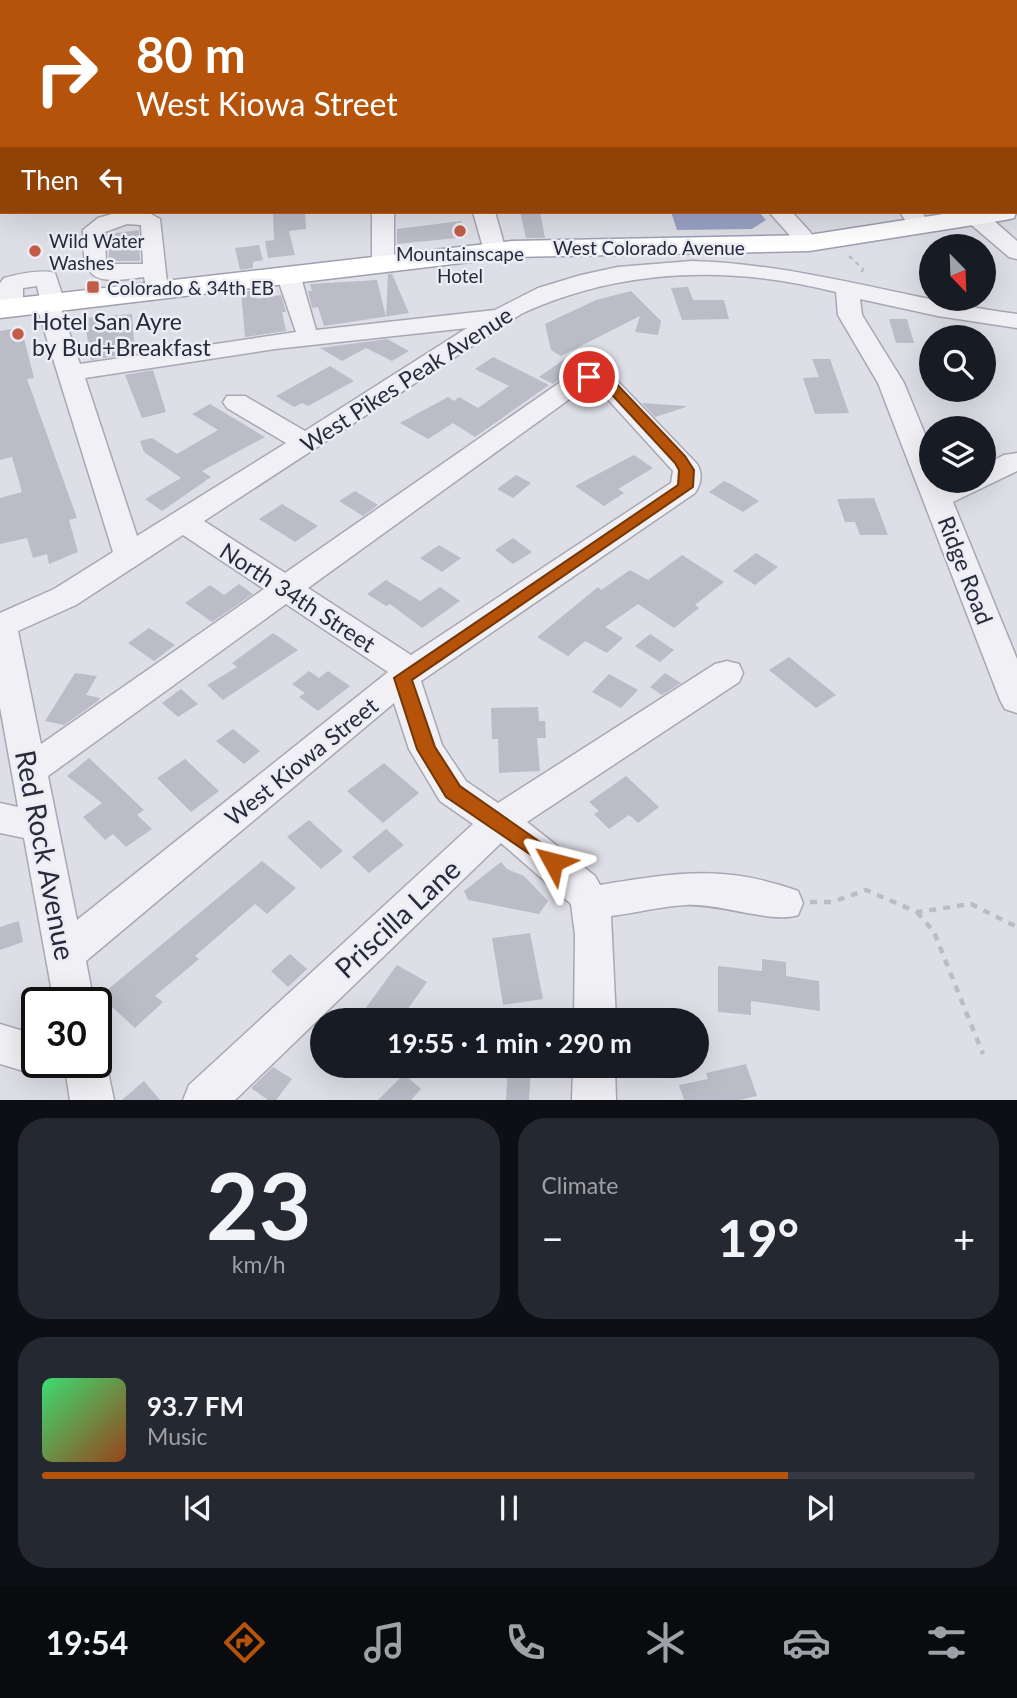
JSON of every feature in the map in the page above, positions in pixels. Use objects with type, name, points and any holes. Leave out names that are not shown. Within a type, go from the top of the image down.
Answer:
[{"type":"main road","name":"West Colorado Avenue","points":[[5,309],[50,303],[155,280],[288,274],[559,246],[711,248],[809,243],[916,219],[984,214]]},
{"type":"street","points":[[383,214],[383,263]]},
{"type":"street","points":[[484,214],[486,231],[495,251]]},
{"type":"street","points":[[782,214],[809,243]]},
{"type":"street","points":[[963,216],[1017,252]]},
{"type":"street","points":[[138,217],[149,219],[152,225],[155,280],[99,271],[96,265],[94,230],[100,223],[138,217]]},
{"type":"street","name":"West Pikes Peak Avenue","points":[[0,625],[43,609],[185,522],[501,317],[532,299],[570,285],[648,271],[755,271],[805,278],[930,308],[1017,321]]},
{"type":"street","points":[[288,274],[305,328]]},
{"type":"street","name":"Ridge Road","points":[[847,288],[850,315],[891,383],[1017,700]]},
{"type":"street","points":[[50,303],[129,556]]},
{"type":"street","points":[[70,373],[275,342],[501,317]]},
{"type":"street","name":"West Kiowa Street","points":[[65,954],[407,674],[685,487],[687,470],[608,382],[599,376],[581,379],[287,590]]},
{"type":"street","points":[[236,402],[306,443]]},
{"type":"street","points":[[996,470],[1014,461]]},
{"type":"street","points":[[937,498],[948,493]]},
{"type":"street","name":"North 34th Street","points":[[185,522],[407,674]]},
{"type":"street","points":[[30,769],[287,590]]},
{"type":"street","name":"Red Rock Avenue","points":[[0,625],[71,987]]},
{"type":"street","name":"Priscilla Lane","points":[[204,1100],[498,823],[549,784],[608,750],[727,673]]},
{"type":"street","points":[[407,674],[426,749],[441,777],[453,792],[532,845],[574,879],[590,903],[595,934],[595,1008]]},
{"type":"street","points":[[0,818],[41,827]]},
{"type":"street","points":[[590,903],[686,888],[727,890],[784,903]]},
{"type":"street","points":[[0,1044],[21,1050]]},
{"type":"street","points":[[594,1078],[594,1100]]},
{"type":"path","points":[[784,903],[832,902],[866,890],[917,912],[934,932],[983,1054]]},
{"type":"path","points":[[917,912],[971,904],[1017,927]]},
{"type":"water","points":[[672,214],[761,214],[766,220],[752,229],[677,230]]},
{"type":"building","points":[[273,214],[305,214],[306,229],[289,231],[295,255],[268,258],[265,241],[274,240]]},
{"type":"building","points":[[520,214],[540,214],[545,238],[526,238]]},
{"type":"building","points":[[461,221],[467,237],[397,244],[397,229]]},
{"type":"building","points":[[139,230],[140,261],[109,261],[108,234]]},
{"type":"building","points":[[259,245],[263,260],[253,262],[253,268],[240,270],[235,248]]},
{"type":"building","points":[[388,274],[392,274],[409,313],[386,317]]},
{"type":"building","points":[[377,280],[386,317],[324,326],[318,307],[312,308],[308,291],[312,291],[310,284]]},
{"type":"building","points":[[688,287],[693,300],[724,300],[729,319],[682,320],[671,288]]},
{"type":"building","points":[[256,290],[257,299],[281,295],[286,312],[282,312],[286,331],[245,337],[241,292]]},
{"type":"building","points":[[631,291],[661,321],[658,335],[635,332],[640,316],[561,356],[551,350],[545,324],[596,300]]},
{"type":"building","points":[[132,314],[135,353],[91,360],[84,318]]},
{"type":"building","points":[[889,319],[907,319],[914,343],[896,343]]},
{"type":"building","points":[[21,327],[34,378],[27,379],[77,518],[69,520],[78,552],[49,564],[47,554],[33,558],[27,538],[0,544],[0,498],[22,492],[12,457],[0,460],[0,331]]},
{"type":"building","points":[[387,339],[409,351],[392,361],[366,348],[342,361],[320,348]]},
{"type":"building","points":[[569,356],[589,365],[570,372],[553,384],[539,377]]},
{"type":"building","points":[[493,357],[549,385],[475,437],[453,423],[428,439],[400,423],[448,397],[454,401],[459,397],[478,408],[509,386],[475,369]]},
{"type":"building","points":[[812,359],[830,359],[849,413],[815,414],[803,378],[819,377]]},
{"type":"building","points":[[330,366],[354,381],[308,406],[302,403],[294,407],[276,396]]},
{"type":"building","points":[[153,370],[166,412],[142,418],[125,375]]},
{"type":"building","points":[[642,403],[686,406],[686,407],[655,417]]},
{"type":"building","points":[[210,404],[265,437],[202,471],[211,477],[162,511],[145,499],[181,478],[144,452],[140,441],[152,438],[177,454],[218,430],[192,414]]},
{"type":"building","points":[[634,455],[653,468],[618,489],[624,493],[604,506],[575,486]]},
{"type":"building","points":[[516,475],[531,483],[513,498],[497,489]]},
{"type":"building","points":[[724,481],[759,501],[743,512],[709,492]]},
{"type":"building","points":[[355,491],[378,505],[363,516],[339,501]]},
{"type":"building","points":[[874,498],[888,535],[860,535],[855,522],[845,522],[837,499]]},
{"type":"building","points":[[282,504],[318,526],[295,542],[259,519]]},
{"type":"building","points":[[513,538],[532,552],[513,564],[495,550]]},
{"type":"building","points":[[439,545],[461,558],[442,572],[420,558]]},
{"type":"building","points":[[756,553],[778,567],[755,585],[733,571]]},
{"type":"building","points":[[682,555],[724,582],[695,605],[699,608],[674,628],[638,604],[605,627],[623,638],[607,653],[585,641],[568,656],[537,637],[598,587],[601,590],[630,570],[648,580]]},
{"type":"building","points":[[386,580],[420,601],[440,587],[460,601],[422,628],[390,604],[386,606],[367,594]]},
{"type":"building","points":[[239,584],[253,594],[212,622],[185,603],[210,585],[224,595]]},
{"type":"building","points":[[149,628],[175,645],[154,661],[128,643]]},
{"type":"building","points":[[273,633],[298,650],[223,700],[207,685],[237,667],[232,663]]},
{"type":"building","points":[[650,634],[674,650],[660,662],[635,646]]},
{"type":"building","points":[[789,657],[836,695],[816,708],[769,670]]},
{"type":"building","points":[[309,671],[319,678],[328,671],[350,686],[318,711],[299,697],[305,693],[292,684]]},
{"type":"building","points":[[75,673],[97,676],[86,695],[100,698],[64,725],[45,721]]},
{"type":"building","points":[[665,673],[681,683],[662,695],[650,687]]},
{"type":"building","points":[[609,674],[638,690],[621,708],[592,692]]},
{"type":"building","points":[[181,689],[198,704],[178,717],[162,703]]},
{"type":"building","points":[[538,707],[539,721],[545,721],[546,738],[537,738],[540,771],[499,773],[498,739],[492,739],[491,708]]},
{"type":"building","points":[[233,729],[260,751],[244,764],[216,741]]},
{"type":"building","points":[[89,758],[144,810],[137,815],[152,829],[126,847],[113,834],[105,840],[83,817],[102,803],[67,776]]},
{"type":"building","points":[[185,759],[219,791],[191,812],[157,778]]},
{"type":"building","points":[[384,763],[419,793],[383,823],[347,791]]},
{"type":"building","points":[[626,776],[659,807],[638,823],[629,815],[609,829],[594,814],[599,811],[589,802]]},
{"type":"building","points":[[309,820],[343,851],[321,869],[287,837]]},
{"type":"building","points":[[386,829],[404,845],[369,873],[352,857]]},
{"type":"building","points":[[262,861],[296,888],[267,914],[255,904],[195,956],[199,959],[155,996],[163,1002],[135,1028],[112,1007],[111,987]]},
{"type":"building","points":[[501,862],[507,869],[524,876],[548,901],[539,914],[468,900],[464,891]]},
{"type":"building","points":[[19,921],[23,942],[0,950],[0,927]]},
{"type":"building","points":[[530,933],[543,999],[503,1005],[492,938]]},
{"type":"building","points":[[290,954],[307,969],[288,987],[271,971]]},
{"type":"building","points":[[762,959],[786,962],[786,976],[819,981],[820,1011],[751,1001],[751,1015],[718,1012],[718,966],[762,971]]},
{"type":"building","points":[[397,965],[427,982],[409,1008],[366,1008]]},
{"type":"building","points":[[746,1064],[757,1096],[739,1100],[684,1100],[679,1085],[708,1079],[709,1072]]},
{"type":"building","points":[[273,1067],[292,1079],[276,1100],[268,1100],[251,1088]]},
{"type":"building","points":[[400,1078],[409,1078],[421,1089],[411,1100],[378,1100]]},
{"type":"building","points":[[507,1078],[530,1078],[529,1100],[506,1100]]},
{"type":"building","points":[[144,1081],[160,1100],[122,1100]]},
{"type":"place","name":"Mountainscape Hotel","points":[[460,231]]},
{"type":"place","name":"Wild Water Washes","points":[[35,251]]},
{"type":"place","name":"Colorado & 34th EB","points":[[93,287]]},
{"type":"place","name":"Hotel San Ayre by Bud+Breakfast","points":[[18,334]]},
{"type":"route","points":[[553,862],[453,792],[441,777],[426,749],[403,678],[463,634],[685,487],[687,470],[680,460],[608,382],[599,376],[589,377]]}]
